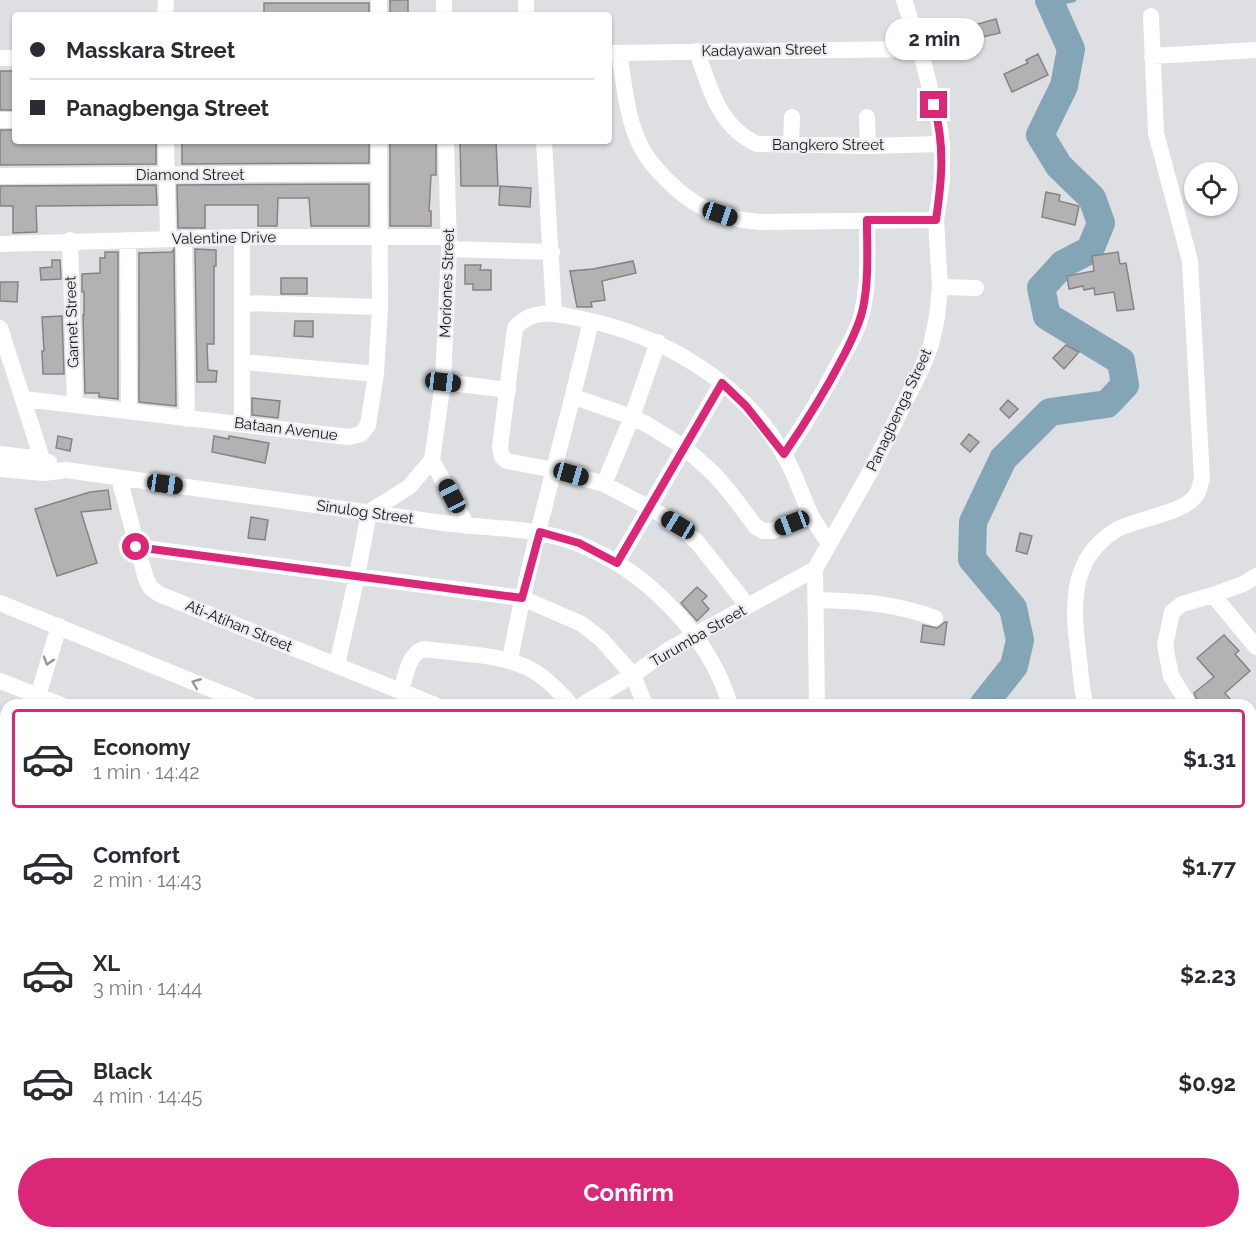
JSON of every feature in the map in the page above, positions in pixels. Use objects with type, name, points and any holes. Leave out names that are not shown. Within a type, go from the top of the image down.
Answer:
[{"type":"street","name":"Panagbenga Street","points":[[817,699],[815,569],[870,472],[920,372],[931,345],[940,287],[936,220],[942,180],[942,144],[920,49],[904,0]]},
{"type":"street","points":[[1085,699],[1074,618],[1078,580],[1089,557],[1104,539],[1118,529],[1188,504],[1198,494],[1202,479],[1190,261],[1156,134],[1151,16]]},
{"type":"street","name":"Kadayawan Street","points":[[614,53],[920,49]]},
{"type":"street","points":[[1152,56],[1256,50]]},
{"type":"street","name":"Bangkero Street","points":[[697,51],[712,96],[743,138],[757,144],[868,146],[942,144]]},
{"type":"street","points":[[614,53],[637,140],[653,165],[676,190],[706,209],[734,219],[759,222],[936,220]]},
{"type":"street","points":[[791,145],[792,117]]},
{"type":"street","points":[[867,117],[868,146]]},
{"type":"street","points":[[166,144],[166,176],[176,238],[188,418]]},
{"type":"street","name":"Bataan Avenue","points":[[24,399],[349,437],[361,434],[368,425],[376,374],[380,306],[379,144]]},
{"type":"street","name":"Moriones Street","points":[[432,460],[443,382],[449,243],[446,144]]},
{"type":"street","points":[[544,144],[554,313]]},
{"type":"street","name":"Diamond Street","points":[[0,176],[379,173]]},
{"type":"street","points":[[784,454],[832,378],[863,311],[867,288],[867,220]]},
{"type":"street","points":[[242,237],[242,424]]},
{"type":"street","name":"Valentine Drive","points":[[0,244],[176,238],[379,237],[552,252]]},
{"type":"street","name":"Garnet Street","points":[[70,240],[75,405]]},
{"type":"street","points":[[128,240],[129,411]]},
{"type":"street","points":[[940,287],[976,288]]},
{"type":"street","points":[[243,303],[380,306]]},
{"type":"street","points":[[748,606],[697,542],[678,525],[650,508],[604,484],[554,470],[507,461],[502,457],[500,447],[514,328],[523,318],[554,313],[591,321],[658,342],[682,355],[722,383],[746,406],[784,454],[812,516],[829,544]]},
{"type":"street","points":[[510,660],[522,598],[574,397],[591,321]]},
{"type":"street","points":[[0,328],[43,466]]},
{"type":"street","points":[[604,484],[632,417],[658,342]]},
{"type":"street","points":[[243,362],[376,374]]},
{"type":"street","points":[[443,382],[507,390]]},
{"type":"street","points":[[617,563],[722,383]]},
{"type":"street","points":[[574,397],[632,417],[685,448],[726,488],[756,527],[764,531],[772,531],[812,516]]},
{"type":"street","points":[[0,454],[43,466]]},
{"type":"street","points":[[337,665],[369,512],[409,487],[432,460],[467,526]]},
{"type":"street","points":[[0,469],[43,466]]},
{"type":"street","name":"Sinulog Street","points":[[43,466],[467,526],[540,532],[579,543],[617,563],[668,602],[696,635],[728,699]]},
{"type":"street","name":"Ati-Atihan Street","points":[[119,478],[146,579],[151,588],[159,594],[420,699]]},
{"type":"street","points":[[136,547],[522,598],[582,624],[601,639],[633,675],[643,699]]},
{"type":"street","name":"Turumba Street","points":[[592,699],[633,675],[668,650],[815,569]]},
{"type":"street","points":[[1185,699],[1171,676],[1165,645],[1172,612],[1182,604],[1213,596],[1256,576]]},
{"type":"street","points":[[1213,596],[1256,647]]},
{"type":"street","points":[[815,600],[889,604],[935,618]]},
{"type":"street","points":[[0,603],[235,699]]},
{"type":"street","points":[[38,696],[59,626]]},
{"type":"street","points":[[401,691],[409,663],[415,653],[423,649],[510,660],[536,672],[566,699]]},
{"type":"street","points":[[0,681],[46,699]]},
{"type":"building","points":[[390,0],[408,0],[408,12],[390,12]]},
{"type":"building","points":[[264,3],[369,3],[369,12],[264,12]]},
{"type":"building","points":[[996,19],[1000,33],[982,37],[978,24]]},
{"type":"building","points":[[1038,54],[1048,75],[1012,92],[1004,74],[1028,63],[1026,60]]},
{"type":"building","points":[[0,71],[12,71],[12,110],[0,110]]},
{"type":"building","points":[[0,130],[12,130],[12,144],[156,144],[156,164],[0,165]]},
{"type":"building","points":[[182,144],[369,144],[369,163],[182,164]]},
{"type":"building","points":[[390,144],[436,144],[436,175],[431,175],[429,211],[431,211],[431,226],[390,226]]},
{"type":"building","points":[[460,144],[496,144],[498,186],[461,186]]},
{"type":"building","points":[[369,184],[369,226],[311,226],[309,198],[278,198],[277,226],[258,226],[258,205],[205,205],[205,228],[178,228],[177,185]]},
{"type":"building","points":[[156,185],[157,205],[36,206],[37,232],[13,233],[13,206],[0,206],[0,186]]},
{"type":"building","points":[[500,186],[531,188],[530,207],[499,205]]},
{"type":"building","points":[[1046,192],[1060,195],[1059,201],[1079,206],[1075,225],[1042,217]]},
{"type":"building","points":[[174,249],[176,406],[139,402],[139,253],[172,252]]},
{"type":"building","points":[[195,249],[216,250],[214,344],[207,344],[208,370],[217,371],[216,382],[197,382]]},
{"type":"building","points":[[105,252],[118,252],[118,399],[99,397],[99,393],[85,393],[82,274],[100,273],[100,258],[105,258]]},
{"type":"building","points":[[1118,252],[1120,264],[1126,263],[1134,309],[1117,311],[1114,292],[1095,295],[1094,288],[1084,290],[1083,286],[1069,289],[1067,276],[1094,271],[1092,256]]},
{"type":"building","points":[[52,260],[60,260],[61,279],[41,280],[40,268],[52,267]]},
{"type":"building","points":[[633,261],[636,273],[602,281],[605,300],[591,302],[592,307],[577,307],[570,271]]},
{"type":"building","points":[[465,265],[481,265],[480,270],[491,270],[491,290],[473,290],[473,284],[465,284]]},
{"type":"building","points":[[281,278],[307,278],[307,294],[281,294]]},
{"type":"building","points":[[0,282],[18,282],[17,302],[0,301]]},
{"type":"building","points":[[62,316],[64,374],[43,374],[42,317]]},
{"type":"building","points":[[295,321],[313,321],[313,337],[294,336]]},
{"type":"building","points":[[1066,345],[1079,352],[1064,369],[1053,358]]},
{"type":"building","points":[[252,398],[280,401],[278,418],[252,415]]},
{"type":"building","points":[[1008,400],[1018,409],[1009,418],[1000,409]]},
{"type":"building","points":[[969,434],[979,442],[970,452],[961,444]]},
{"type":"building","points":[[58,436],[72,439],[70,451],[56,448]]},
{"type":"building","points":[[214,436],[229,439],[229,436],[269,443],[265,463],[212,452]]},
{"type":"building","points":[[108,490],[111,509],[81,512],[97,563],[57,576],[35,509],[90,492]]},
{"type":"building","points":[[251,517],[268,520],[265,540],[248,538]]},
{"type":"building","points":[[1020,533],[1032,536],[1027,554],[1016,551]]},
{"type":"building","points":[[697,587],[707,596],[702,601],[709,609],[697,621],[681,603]]},
{"type":"building","points":[[947,622],[944,645],[921,642],[923,625],[937,628]]},
{"type":"building","points":[[1224,635],[1239,651],[1235,654],[1250,671],[1225,693],[1230,699],[1196,699],[1194,693],[1214,677],[1197,658]]},
{"type":"waterway","points":[[988,699],[1014,666],[1020,640],[1013,608],[972,559],[973,522],[1003,459],[1050,412],[1107,404],[1125,385],[1121,361],[1047,316],[1041,288],[1063,264],[1090,250],[1101,223],[1092,198],[1059,166],[1040,135],[1064,86],[1071,49],[1049,0]]},
{"type":"waterway","points":[[1052,4],[1074,0]]},
{"type":"route","points":[[136,547],[522,598],[540,532],[579,543],[617,563],[722,383],[746,406],[784,454],[805,424],[832,378],[863,311],[867,288],[867,220],[936,220],[943,159],[939,124],[934,105]]}]
